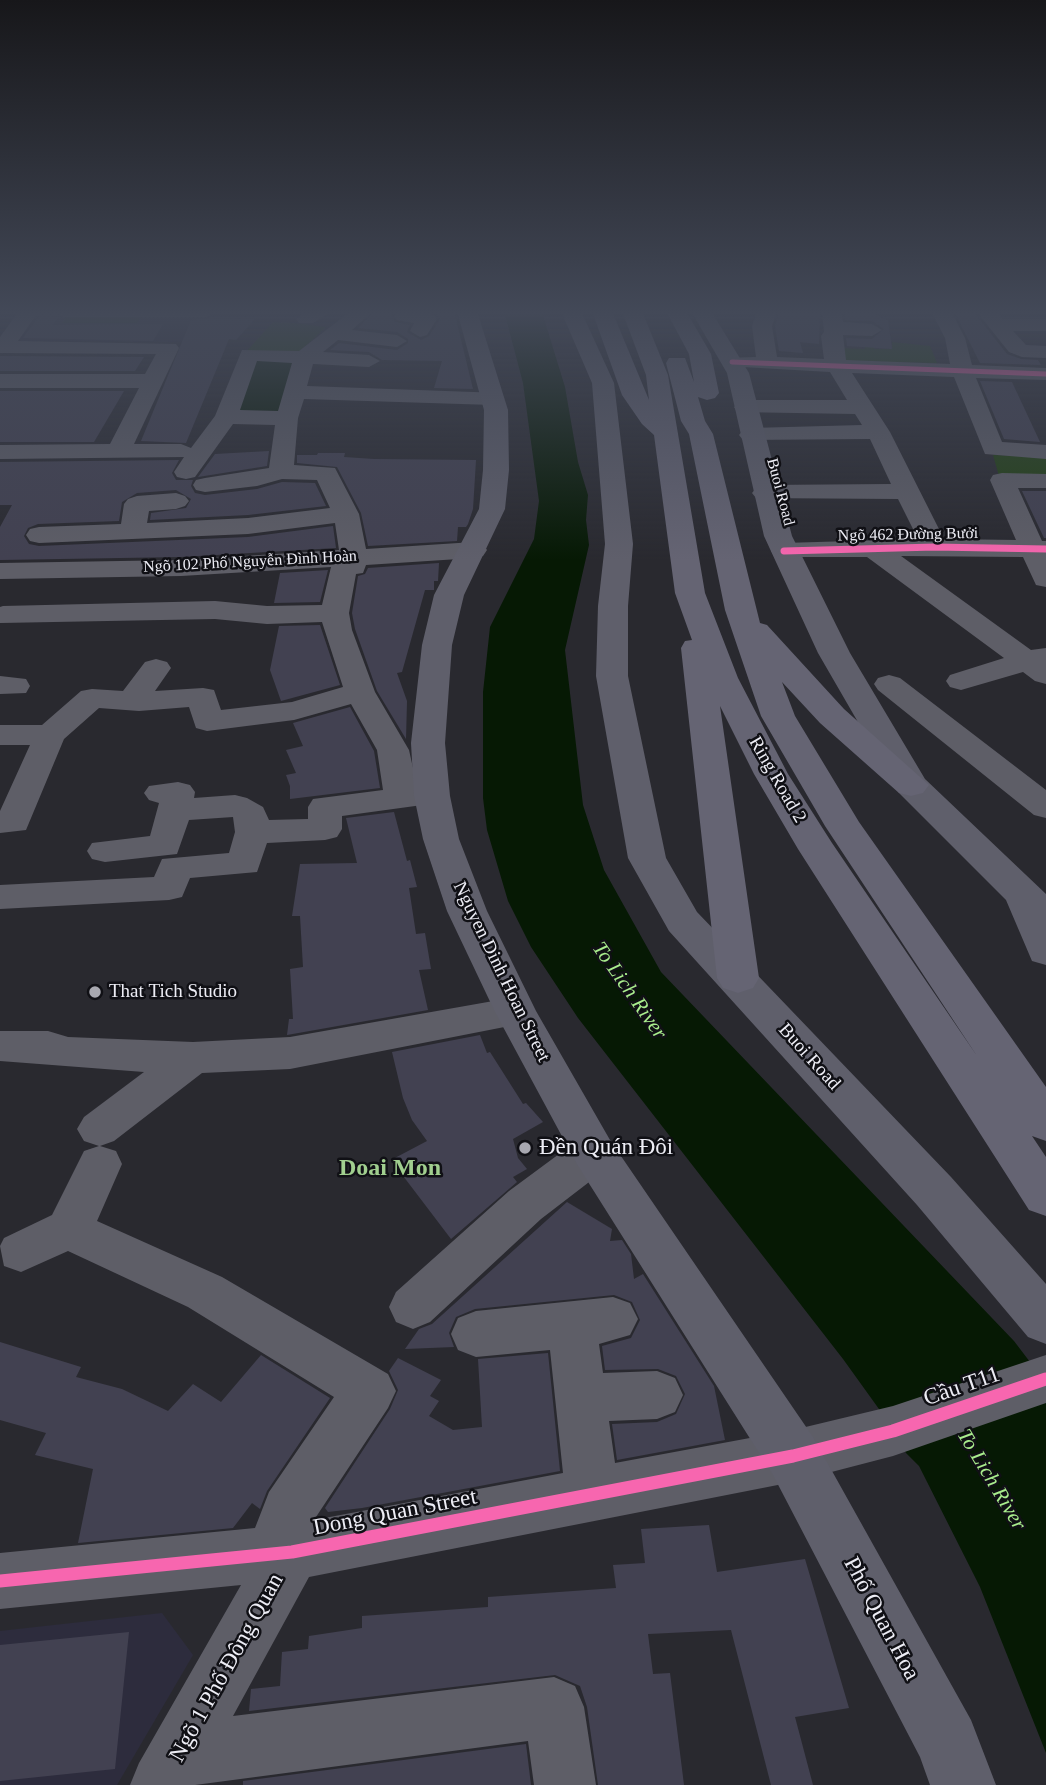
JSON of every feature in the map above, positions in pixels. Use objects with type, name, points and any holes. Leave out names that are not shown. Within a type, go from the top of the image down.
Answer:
[{"type":"highway","points":[[634,394],[650,419],[664,431]]},
{"type":"highway","name":"Ring Road 2","points":[[659,394],[690,593],[722,678],[771,774],[1046,1196]]},
{"type":"highway","name":"Ring Road 2","points":[[685,394],[693,421],[701,434],[740,610],[778,716],[858,849],[1046,1124]]},
{"type":"highway","points":[[701,434],[711,417],[707,394]]},
{"type":"highway","points":[[690,593],[738,978]]},
{"type":"highway","points":[[740,610],[797,681],[911,785]]},
{"type":"main road","name":"Nguyen Dinh Hoan Street","points":[[492,394],[496,410],[495,489],[492,509],[474,550],[449,595],[437,645],[428,744],[417,797],[441,839],[467,911],[516,1012],[594,1153],[793,1456]]},
{"type":"main road","name":"Buoi Road","points":[[605,394],[619,544],[613,606],[612,676],[639,828],[647,858],[683,921],[934,1191],[1046,1321]]},
{"type":"main road","name":"Buoi Road","points":[[742,394],[751,435],[770,476],[784,551],[828,642],[911,785],[1034,906],[1046,951]]},
{"type":"main road","name":"Phố Quan Hoa","points":[[793,1456],[948,1743],[963,1785]]},
{"type":"street","points":[[119,451],[147,394]]},
{"type":"street","points":[[191,468],[226,417],[234,394]]},
{"type":"street","points":[[281,472],[287,418],[294,394]]},
{"type":"street","points":[[416,394],[424,397],[493,398]]},
{"type":"street","points":[[856,394],[878,432],[935,547]]},
{"type":"street","points":[[971,394],[993,449],[1046,452]]},
{"type":"street","points":[[745,407],[864,407]]},
{"type":"street","points":[[226,417],[287,418]]},
{"type":"street","points":[[751,435],[878,432]]},
{"type":"street","points":[[0,452],[119,451],[191,468],[257,479],[281,472],[326,473],[346,514],[353,556],[353,567],[344,568],[335,613],[337,630],[360,692],[417,797],[325,807],[325,829],[252,832]]},
{"type":"street","points":[[868,467],[895,467]]},
{"type":"street","points":[[19,470],[191,468]]},
{"type":"street","points":[[770,476],[907,491]]},
{"type":"street","points":[[1046,481],[1002,480],[1039,549],[1046,579]]},
{"type":"street","points":[[133,531],[137,504],[176,501]]},
{"type":"street","points":[[39,535],[248,526],[346,514]]},
{"type":"street","name":"Ngõ 462 Đường Bưởi","points":[[784,551],[935,547],[1039,549]]},
{"type":"street","points":[[874,548],[1039,663]]},
{"type":"street","name":"Ngõ 102 Phố Nguyễn Đình Hoàn","points":[[13,570],[181,568],[474,550]]},
{"type":"street","points":[[13,570],[2,626],[215,610],[267,615],[335,613]]},
{"type":"street","points":[[961,681],[1039,663]]},
{"type":"street","points":[[132,701],[156,668]]},
{"type":"street","points":[[889,684],[1039,802]]},
{"type":"street","points":[[7,828],[50,735],[87,700],[132,701],[210,690],[207,722],[294,711],[360,692]]},
{"type":"street","points":[[0,735],[50,735]]},
{"type":"street","points":[[0,897],[169,888],[175,867],[244,864],[252,832],[251,815],[235,806],[168,801],[164,846],[105,851]]},
{"type":"street","points":[[0,1045],[48,1047],[68,1053],[192,1058],[290,1053],[516,1012]]},
{"type":"street","points":[[21,1252],[53,1239],[68,1229],[80,1210],[99,1146],[192,1058]]},
{"type":"street","points":[[413,1307],[525,1205],[594,1153]]},
{"type":"street","points":[[68,1229],[138,1264],[205,1292],[370,1391],[316,1465],[288,1511],[283,1553]]},
{"type":"street","points":[[476,1334],[592,1323],[580,1398],[592,1495]]},
{"type":"street","name":"Cầu T11","points":[[793,1456],[893,1432],[1045,1379]]},
{"type":"street","points":[[580,1398],[657,1395]]},
{"type":"street","name":"Dong Quan Street","points":[[0,1581],[283,1553],[793,1456]]},
{"type":"street","points":[[170,1770],[554,1707],[565,1785]]},
{"type":"lane","name":"Ngõ 1 Phố Đông Quan","points":[[170,1770],[283,1553]]},
{"type":"shaded area","points":[[162,1613],[193,1655],[117,1785],[0,1785],[0,1631]]},
{"type":"green space","points":[[993,455],[1046,457],[1046,478],[999,476]]},
{"type":"water","points":[[242,394],[287,394],[283,409],[267,415],[237,415]]},
{"type":"water","name":"To Lich River","points":[[525,394],[566,394],[578,462],[588,495],[586,520],[589,545],[565,650],[583,805],[604,870],[661,972],[1014,1341],[1046,1383],[1046,1753],[980,1587],[919,1466],[906,1453],[884,1416],[843,1359],[578,1018],[531,947],[508,901],[487,830],[483,798],[483,692],[490,627],[534,539],[539,501]]},
{"type":"building","points":[[0,394],[122,394],[94,442],[0,442]]},
{"type":"building","points":[[160,394],[206,394],[186,443],[141,441]]},
{"type":"building","points":[[986,394],[1018,394],[1040,442],[1004,439]]},
{"type":"building","points":[[269,451],[267,466],[198,477],[215,454]]},
{"type":"building","points":[[345,453],[344,457],[374,459],[476,460],[473,509],[468,524],[466,527],[458,527],[457,541],[368,546],[361,513],[337,467],[297,463],[297,455]]},
{"type":"building","points":[[179,460],[172,473],[176,480],[193,480],[191,486],[195,493],[205,495],[257,489],[282,482],[315,483],[326,506],[248,515],[150,520],[151,513],[186,508],[191,499],[176,490],[137,493],[122,502],[119,521],[38,524],[28,528],[24,536],[29,544],[39,546],[248,537],[333,526],[336,548],[181,557],[0,560],[0,527],[12,505],[0,505],[0,462]]},
{"type":"building","points":[[1022,491],[1046,491],[1046,538],[1044,538]]},
{"type":"building","points":[[439,563],[438,581],[434,581],[434,590],[425,590],[402,672],[397,673],[407,701],[406,739],[377,691],[355,629],[352,613],[358,576],[365,574],[368,568]]},
{"type":"building","points":[[328,570],[320,602],[274,603],[280,573]]},
{"type":"building","points":[[320,625],[340,685],[281,701],[270,670],[279,626]]},
{"type":"building","points":[[350,707],[374,751],[380,788],[290,799],[290,786],[286,775],[296,773],[286,750],[303,746],[293,723]]},
{"type":"building","points":[[394,812],[417,887],[409,888],[416,934],[425,933],[431,969],[419,970],[428,1010],[287,1035],[289,1019],[293,1019],[290,969],[303,967],[300,916],[292,916],[300,864],[357,863],[346,818]]},
{"type":"building","points":[[480,1035],[487,1053],[490,1052],[523,1104],[526,1103],[543,1122],[513,1139],[518,1158],[527,1169],[513,1177],[517,1182],[451,1239],[391,1160],[427,1141],[412,1120],[403,1098],[392,1052]]},
{"type":"building","points":[[567,1202],[612,1229],[610,1241],[622,1240],[631,1254],[634,1279],[643,1274],[714,1386],[725,1440],[617,1460],[612,1424],[657,1422],[676,1414],[685,1394],[676,1376],[658,1369],[605,1370],[602,1346],[631,1338],[640,1320],[632,1302],[614,1295],[475,1309],[456,1317],[449,1333],[454,1347],[405,1349],[419,1329],[432,1324]]},
{"type":"building","points":[[0,1342],[81,1367],[76,1377],[122,1389],[168,1411],[193,1384],[221,1402],[261,1355],[330,1398],[267,1491],[260,1509],[252,1503],[233,1528],[78,1543],[93,1469],[35,1455],[46,1433],[0,1420]]},
{"type":"building","points":[[548,1353],[560,1471],[362,1508],[328,1512],[325,1508],[390,1409],[398,1390],[389,1371],[398,1358],[441,1380],[430,1396],[439,1401],[429,1416],[453,1430],[482,1427],[478,1359]]},
{"type":"building","points":[[709,1525],[717,1572],[805,1559],[849,1708],[795,1717],[813,1785],[771,1785],[731,1630],[648,1634],[653,1674],[670,1673],[684,1785],[598,1785],[587,1707],[580,1686],[555,1675],[249,1711],[251,1689],[280,1686],[282,1652],[308,1649],[309,1636],[362,1628],[362,1616],[488,1607],[488,1597],[616,1588],[613,1565],[645,1563],[641,1529]]},
{"type":"building","points":[[129,1632],[115,1769],[0,1781],[0,1645]]},
{"type":"building","points":[[526,1744],[531,1785],[243,1785],[243,1781]]},
{"type":"cycle path","points":[[784,551],[935,547],[1046,549]]},
{"type":"cycle path","points":[[0,1581],[292,1552],[793,1456],[893,1431],[1046,1379]]},
{"type":"place","name":"That Tich Studio","points":[[95,992]]},
{"type":"place","name":"Đền Quán Đôi","points":[[525,1148]]},
{"type":"district","name":"Doai Mon","points":[[390,1169]]}]
